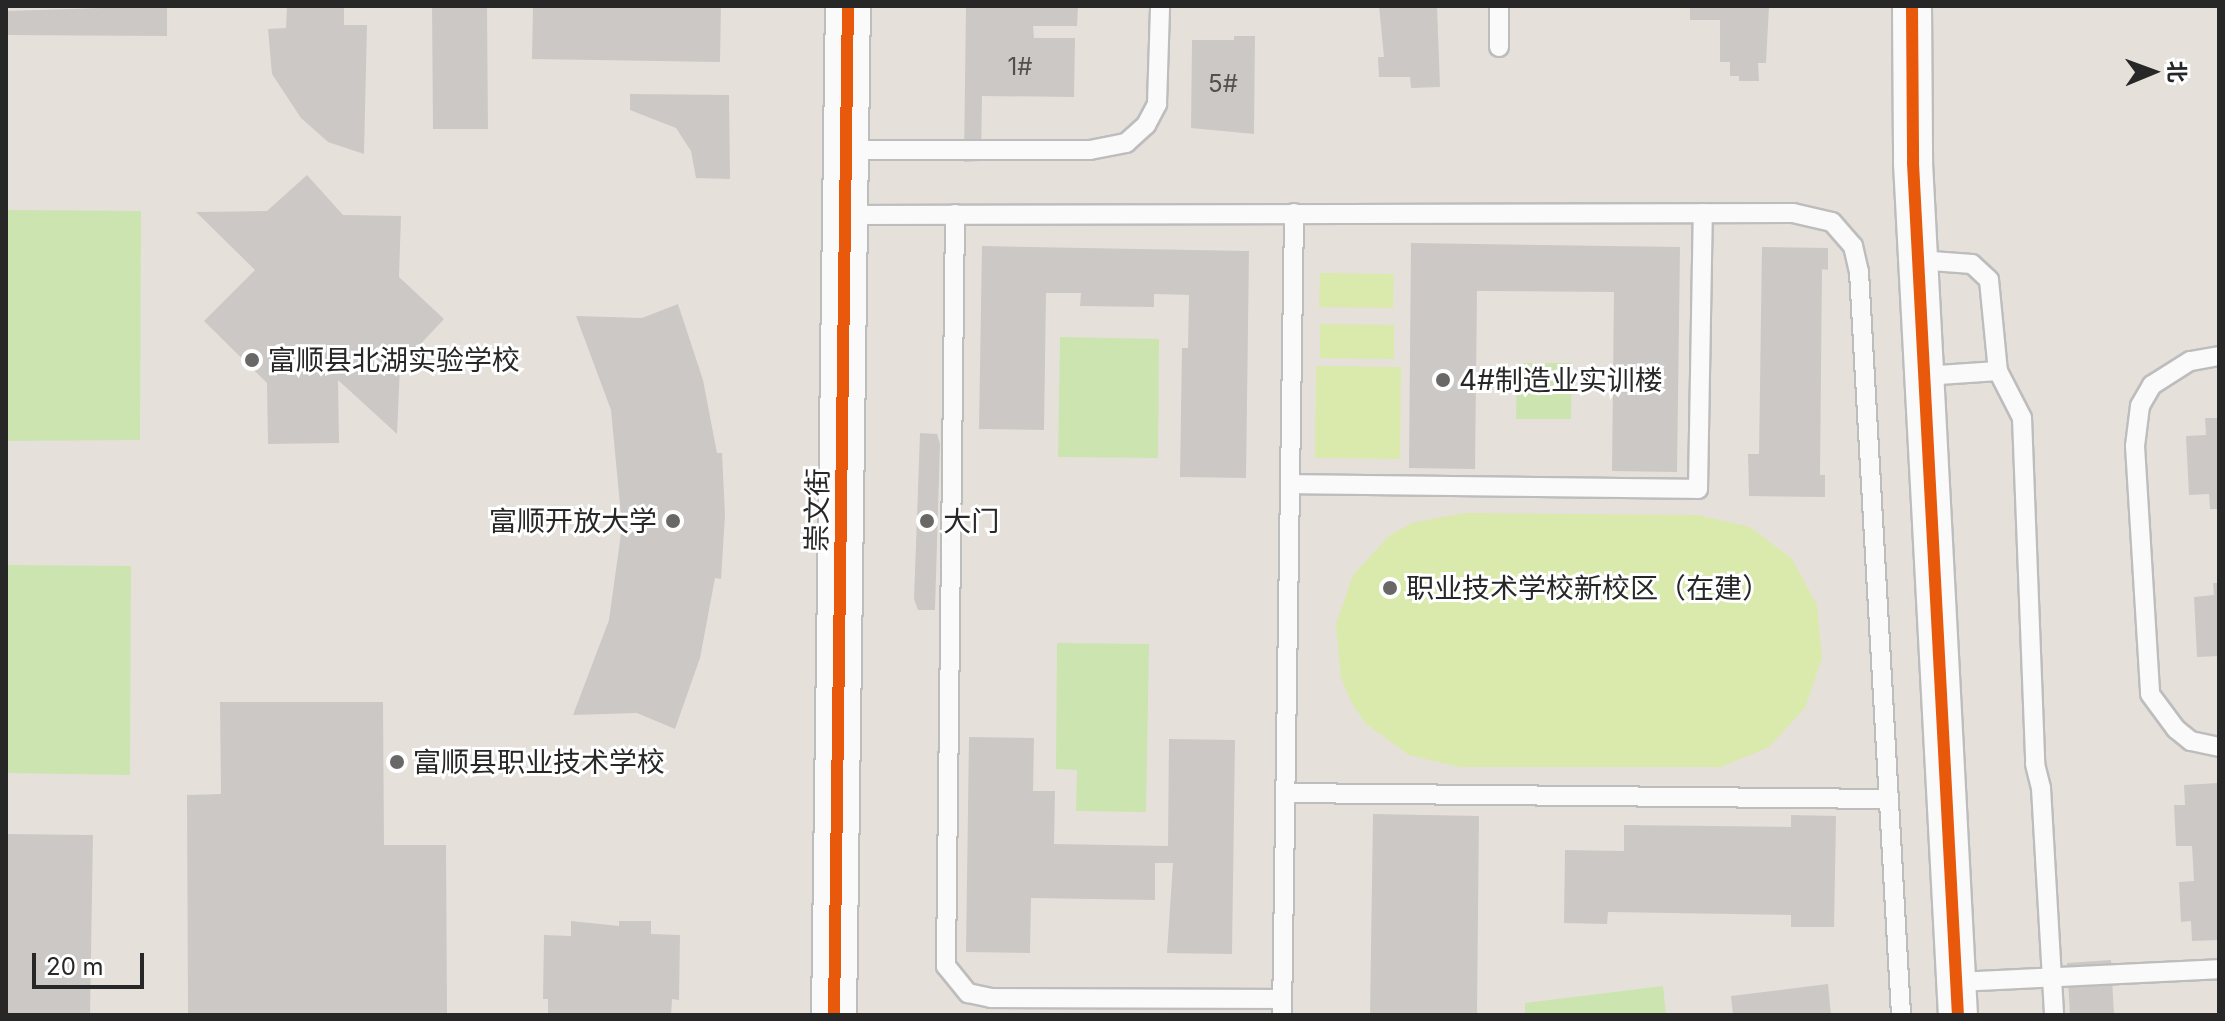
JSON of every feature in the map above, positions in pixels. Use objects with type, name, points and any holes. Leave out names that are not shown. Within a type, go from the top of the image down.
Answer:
[{"type":"street","name":"崇文街","points":[[834,1015],[848,6]]},
{"type":"street","points":[[1912,6],[1918,260],[1957,999]]},
{"type":"lane","points":[[846,150],[1090,150],[1126,143],[1146,125],[1157,104],[1160,6]]},
{"type":"lane","points":[[1499,6],[1499,47]]},
{"type":"lane","points":[[955,214],[946,966],[968,993],[991,998],[1282,1007],[1294,213]]},
{"type":"lane","points":[[845,215],[1703,213],[1821,217],[1840,228],[1857,258],[1901,1015]]},
{"type":"lane","points":[[1290,484],[1698,489],[1703,213]]},
{"type":"lane","points":[[1918,260],[1972,264],[1989,280],[1998,371],[2019,404],[2022,418],[2035,764],[2041,788],[2054,1015]]},
{"type":"lane","points":[[2219,356],[2190,361],[2152,385],[2140,406],[2135,446],[2150,694],[2176,729],[2191,741],[2219,747]]},
{"type":"lane","points":[[1924,376],[1998,371]]},
{"type":"lane","points":[[1285,793],[1889,799]]},
{"type":"lane","points":[[1957,999],[2052,978],[2219,969]]},
{"type":"green space","points":[[6,210],[141,211],[140,440],[6,441]]},
{"type":"green space","points":[[1320,273],[1394,274],[1393,308],[1319,307]]},
{"type":"green space","points":[[1320,324],[1394,325],[1394,359],[1320,358]]},
{"type":"green space","points":[[1060,337],[1159,339],[1158,458],[1058,457]]},
{"type":"green space","points":[[1517,363],[1572,363],[1571,419],[1516,419]]},
{"type":"green space","points":[[1316,366],[1401,367],[1400,459],[1315,458]]},
{"type":"green space","points":[[1464,513],[1698,515],[1750,527],[1792,559],[1817,605],[1822,658],[1805,708],[1769,747],[1721,767],[1459,767],[1409,755],[1366,724],[1351,702],[1341,677],[1336,624],[1353,575],[1389,536],[1412,523]]},
{"type":"green space","points":[[6,565],[131,566],[130,775],[6,773]]},
{"type":"green space","points":[[1057,643],[1149,644],[1146,812],[1076,811],[1077,770],[1056,769]]},
{"type":"green space","points":[[1663,986],[1666,1015],[1525,1015],[1525,1003]]},
{"type":"building","points":[[167,6],[167,36],[6,35],[6,11]]},
{"type":"building","points":[[287,6],[344,6],[344,25],[367,25],[364,154],[328,142],[301,118],[272,74],[268,29],[286,28]]},
{"type":"building","points":[[432,6],[487,6],[488,129],[433,129]]},
{"type":"building","points":[[533,6],[721,6],[720,62],[532,59]]},
{"type":"building","points":[[966,6],[1078,6],[1077,26],[1033,26],[1034,38],[1075,38],[1074,97],[982,96],[981,161],[964,162]]},
{"type":"building","points":[[1379,6],[1437,6],[1440,87],[1411,88],[1410,77],[1379,77],[1378,57],[1384,57]]},
{"type":"building","points":[[1690,6],[1769,6],[1766,63],[1758,63],[1759,81],[1739,81],[1739,76],[1730,76],[1730,62],[1720,62],[1720,20],[1690,20]]},
{"type":"building","points":[[1234,36],[1255,36],[1254,134],[1191,128],[1192,40],[1234,40]]},
{"type":"building","points":[[630,94],[729,95],[730,179],[696,178],[691,151],[676,128],[630,110]]},
{"type":"building","points":[[307,175],[343,215],[401,216],[399,277],[444,319],[400,366],[397,434],[338,380],[339,443],[268,444],[267,383],[204,321],[255,270],[196,212],[267,211]]},
{"type":"building","name":"4#制造业实训楼","points":[[1411,243],[1680,247],[1677,472],[1612,471],[1614,292],[1477,291],[1475,469],[1409,468]]},
{"type":"building","points":[[982,246],[1249,251],[1246,478],[1180,477],[1182,348],[1188,348],[1189,295],[1154,294],[1154,307],[1080,306],[1081,293],[1046,293],[1044,430],[979,429]]},
{"type":"building","points":[[1762,247],[1828,248],[1828,270],[1822,269],[1820,475],[1825,475],[1825,497],[1749,496],[1748,454],[1759,454]]},
{"type":"building","name":"富顺开放大学","points":[[678,304],[703,380],[717,453],[722,453],[725,515],[721,579],[715,578],[700,658],[675,729],[637,713],[573,715],[609,620],[622,526],[611,410],[576,316],[642,318]]},
{"type":"building","points":[[2205,418],[2219,418],[2219,509],[2210,509],[2209,494],[2189,495],[2186,436],[2206,435]]},
{"type":"building","name":"大门","points":[[920,433],[937,434],[940,444],[935,610],[918,610],[914,599]]},
{"type":"building","points":[[2213,583],[2219,583],[2219,656],[2197,657],[2194,597],[2214,595]]},
{"type":"building","points":[[220,702],[383,702],[384,845],[446,845],[447,1015],[188,1015],[187,795],[221,794]]},
{"type":"building","points":[[969,737],[1034,738],[1033,791],[1055,791],[1054,844],[1168,846],[1169,739],[1235,740],[1232,954],[1167,953],[1173,863],[1155,863],[1155,900],[1031,898],[1030,953],[966,952]]},
{"type":"building","points":[[2218,783],[2219,940],[2192,941],[2191,921],[2181,922],[2179,882],[2194,881],[2192,846],[2176,846],[2174,805],[2185,805],[2184,785]]},
{"type":"building","points":[[1373,814],[1479,816],[1477,1015],[1370,1015]]},
{"type":"building","points":[[1791,815],[1836,816],[1834,927],[1791,927],[1791,915],[1608,912],[1607,924],[1564,923],[1565,850],[1624,851],[1624,825],[1791,827]]},
{"type":"building","points":[[6,834],[93,835],[90,1015],[6,1015]]},
{"type":"building","points":[[571,921],[619,926],[619,921],[651,921],[651,934],[680,935],[679,1000],[672,999],[671,1015],[548,1015],[548,999],[543,999],[544,935],[571,936]]},
{"type":"building","points":[[2111,960],[2114,1015],[2070,1015],[2067,963]]},
{"type":"building","points":[[1828,984],[1831,1015],[1733,1015],[1731,996]]},
{"type":"cycle path","points":[[834,1015],[848,6]]},
{"type":"cycle path","points":[[1912,6],[1913,163],[1958,1015]]},
{"type":"place","name":"富顺县北湖实验学校","points":[[252,360]]},
{"type":"place","name":"4#制造业实训楼","points":[[1443,380]]},
{"type":"place","name":"富顺开放大学","points":[[673,521]]},
{"type":"place","name":"大门","points":[[927,521]]},
{"type":"place","name":"职业技术学校新校区（在建）","points":[[1390,588]]},
{"type":"place","name":"富顺县职业技术学校","points":[[397,762]]}]
